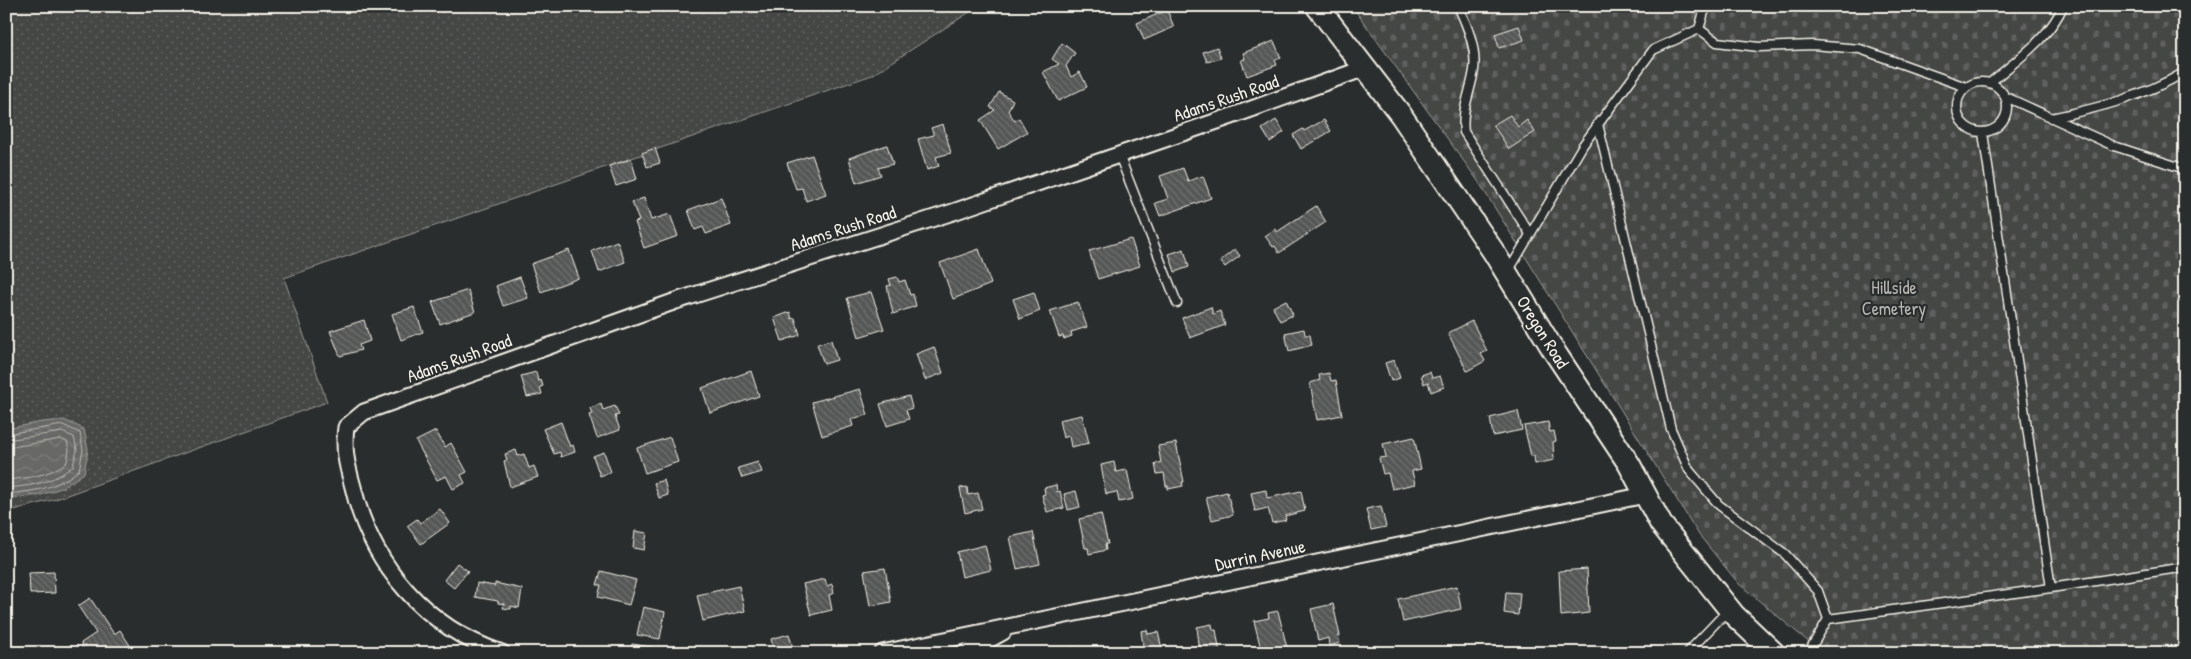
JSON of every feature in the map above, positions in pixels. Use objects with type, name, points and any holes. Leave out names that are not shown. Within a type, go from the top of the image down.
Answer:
[{"type":"street","name":"Oregon Road","points":[[1317,6],[1401,115],[1507,273],[1554,352],[1628,464],[1661,524],[1730,609],[1774,653]]},
{"type":"street","name":"Adams Rush Road","points":[[502,653],[453,631],[420,605],[394,578],[375,549],[356,503],[344,450],[346,427],[364,412],[676,301],[953,212],[1365,68]]},
{"type":"street","name":"Durrin Avenue","points":[[882,653],[1645,495]]},
{"type":"street","points":[[965,653],[1018,624]]},
{"type":"lane","points":[[1458,6],[1466,22],[1473,47],[1474,69],[1462,118],[1464,132],[1530,234]]},
{"type":"lane","points":[[1990,82],[2029,52],[2059,15],[2063,6]]},
{"type":"lane","points":[[1507,273],[1583,145],[1653,50],[1699,29],[1706,8]]},
{"type":"lane","points":[[1699,29],[1717,42],[1759,47],[1813,45],[1860,49],[1966,88]]},
{"type":"lane","points":[[2051,118],[2132,98],[2167,83],[2185,72]]},
{"type":"lane","points":[[1981,81],[1990,82],[2002,90],[2008,105],[2004,121],[1991,131],[1983,133],[1968,128],[1958,116],[1958,101],[1966,88],[1981,81]]},
{"type":"lane","points":[[2006,97],[2114,146],[2185,169]]},
{"type":"lane","points":[[1598,124],[1671,429],[1689,470],[1719,505],[1784,554],[1818,591],[1828,619]]},
{"type":"lane","points":[[1983,133],[2051,588]]},
{"type":"lane","points":[[1119,155],[1177,303]]},
{"type":"lane","points":[[1828,619],[2185,567]]},
{"type":"lane","points":[[1687,653],[1730,609]]},
{"type":"lane","points":[[1808,653],[1828,619]]},
{"type":"green space","points":[[6,6],[979,6],[872,75],[284,278],[327,402],[56,499],[6,512]]},
{"type":"green space","name":"Hillside Cemetery","points":[[1352,6],[2185,6],[2185,653],[1822,653],[1739,584],[1699,535],[1478,181]]},
{"type":"water","points":[[64,420],[84,429],[88,450],[84,473],[64,487],[41,495],[6,499],[6,429]]},
{"type":"building","points":[[1167,10],[1174,27],[1144,40],[1137,23]]},
{"type":"building","points":[[1519,26],[1524,40],[1499,48],[1495,34]]},
{"type":"building","points":[[1274,41],[1281,58],[1275,60],[1277,65],[1247,76],[1241,60],[1245,59],[1243,53]]},
{"type":"building","points":[[1062,43],[1075,53],[1066,66],[1071,77],[1080,72],[1087,87],[1058,101],[1043,72],[1059,64],[1052,59]]},
{"type":"building","points":[[1217,47],[1221,58],[1207,62],[1203,52]]},
{"type":"building","points":[[999,92],[1013,100],[1008,111],[1015,121],[1019,118],[1027,132],[998,149],[980,120],[995,110],[990,107]]},
{"type":"building","points":[[1510,115],[1518,127],[1527,120],[1535,132],[1509,149],[1493,125]]},
{"type":"building","points":[[2182,119],[2185,119],[2185,134],[2182,134],[2182,130],[2178,130],[2178,123],[2182,123]]},
{"type":"building","points":[[1276,120],[1284,132],[1270,142],[1262,129]]},
{"type":"building","points":[[1324,120],[1331,131],[1301,149],[1293,135]]},
{"type":"building","points":[[943,124],[951,153],[936,157],[939,166],[927,170],[918,139],[934,135],[931,128]]},
{"type":"building","points":[[887,145],[893,164],[878,168],[881,175],[856,183],[849,158]]},
{"type":"building","points":[[655,148],[660,163],[647,167],[642,153]]},
{"type":"building","points":[[812,155],[826,194],[806,201],[802,188],[796,189],[787,163]]},
{"type":"building","points":[[631,159],[637,179],[616,186],[609,166]]},
{"type":"building","points":[[1183,168],[1188,181],[1203,176],[1211,198],[1160,216],[1155,203],[1168,199],[1160,176]]},
{"type":"building","points":[[644,198],[651,220],[670,214],[678,236],[644,248],[635,222],[639,221],[632,202]]},
{"type":"building","points":[[721,198],[731,225],[706,234],[703,227],[695,230],[688,210]]},
{"type":"building","points":[[1316,206],[1326,222],[1279,253],[1265,236],[1275,229],[1277,232]]},
{"type":"building","points":[[1131,239],[1140,266],[1098,279],[1089,251]]},
{"type":"building","points":[[617,241],[625,262],[599,272],[592,251]]},
{"type":"building","points":[[979,249],[991,284],[953,299],[940,263]]},
{"type":"building","points":[[1184,249],[1189,267],[1175,272],[1169,254]]},
{"type":"building","points":[[1235,249],[1240,256],[1225,267],[1220,261]]},
{"type":"building","points":[[569,250],[579,278],[541,292],[531,264]]},
{"type":"building","points":[[520,277],[528,298],[503,306],[496,286]]},
{"type":"building","points":[[897,277],[899,282],[905,280],[910,295],[913,294],[916,306],[893,314],[887,286],[891,285],[889,279]]},
{"type":"building","points":[[468,290],[475,312],[440,324],[432,302]]},
{"type":"building","points":[[871,292],[884,329],[859,337],[847,298]]},
{"type":"building","points":[[1034,292],[1040,311],[1020,319],[1013,299]]},
{"type":"building","points":[[1286,300],[1293,315],[1280,321],[1273,307]]},
{"type":"building","points":[[1078,302],[1087,327],[1071,332],[1072,336],[1064,339],[1063,336],[1059,337],[1050,311]]},
{"type":"building","points":[[414,307],[423,332],[401,340],[392,314]]},
{"type":"building","points":[[1211,307],[1213,314],[1220,311],[1225,325],[1190,338],[1182,318]]},
{"type":"building","points":[[790,312],[792,319],[795,318],[800,335],[782,341],[774,318]]},
{"type":"building","points":[[364,320],[370,341],[359,345],[361,350],[340,356],[330,331]]},
{"type":"building","points":[[1472,321],[1487,351],[1481,354],[1485,361],[1467,371],[1448,333]]},
{"type":"building","points":[[1304,329],[1305,335],[1310,335],[1312,345],[1289,351],[1285,333]]},
{"type":"building","points":[[831,340],[837,360],[824,364],[817,344]]},
{"type":"building","points":[[934,347],[943,373],[925,380],[916,354]]},
{"type":"building","points":[[1394,360],[1400,378],[1391,381],[1385,363]]},
{"type":"building","points":[[751,371],[759,396],[710,413],[702,388]]},
{"type":"building","points":[[536,372],[538,381],[541,380],[543,386],[540,387],[542,394],[527,397],[521,376]]},
{"type":"building","points":[[1430,372],[1432,378],[1440,376],[1444,387],[1431,392],[1428,382],[1424,384],[1421,375]]},
{"type":"building","points":[[1329,373],[1331,381],[1336,380],[1342,415],[1317,420],[1310,383],[1320,380],[1319,375]]},
{"type":"building","points":[[860,389],[868,415],[851,419],[853,426],[822,436],[812,402]]},
{"type":"building","points":[[909,396],[912,408],[906,410],[909,419],[887,426],[880,404]]},
{"type":"building","points":[[601,404],[603,410],[615,406],[619,415],[615,416],[620,430],[597,438],[589,415],[592,414],[590,408]]},
{"type":"building","points":[[1518,411],[1522,430],[1493,436],[1490,418]]},
{"type":"building","points":[[1082,415],[1089,443],[1071,447],[1069,436],[1063,438],[1059,420]]},
{"type":"building","points":[[561,422],[570,447],[573,445],[575,452],[561,457],[560,452],[554,454],[543,429]]},
{"type":"building","points":[[1548,422],[1550,432],[1554,431],[1556,441],[1553,442],[1554,460],[1535,464],[1534,456],[1531,456],[1524,426]]},
{"type":"building","points":[[436,431],[445,447],[451,443],[467,472],[461,475],[465,483],[453,489],[446,476],[437,480],[416,441]]},
{"type":"building","points":[[670,437],[678,462],[645,473],[637,448]]},
{"type":"building","points":[[1414,437],[1421,469],[1412,471],[1415,484],[1392,489],[1388,473],[1383,474],[1379,458],[1386,457],[1383,444]]},
{"type":"building","points":[[1176,443],[1184,482],[1182,482],[1183,486],[1168,489],[1164,473],[1157,474],[1155,464],[1161,463],[1158,446]]},
{"type":"building","points":[[516,450],[518,456],[524,454],[529,468],[534,466],[538,477],[510,487],[504,461],[507,460],[505,454]]},
{"type":"building","points":[[604,452],[611,472],[600,476],[593,456]]},
{"type":"building","points":[[758,462],[762,472],[742,478],[738,468]]},
{"type":"building","points":[[1114,462],[1116,472],[1127,470],[1133,499],[1119,502],[1117,492],[1106,494],[1101,465]]},
{"type":"building","points":[[664,480],[668,495],[659,498],[654,483]]},
{"type":"building","points":[[1056,485],[1057,492],[1060,491],[1064,508],[1047,512],[1042,495],[1045,494],[1044,488]]},
{"type":"building","points":[[967,487],[968,495],[978,493],[982,509],[965,513],[960,488]]},
{"type":"building","points":[[1266,490],[1267,498],[1301,491],[1305,511],[1285,516],[1286,520],[1272,523],[1268,508],[1255,511],[1251,493]]},
{"type":"building","points":[[1076,491],[1080,507],[1068,510],[1064,494]]},
{"type":"building","points":[[1227,492],[1233,515],[1212,520],[1206,497]]},
{"type":"building","points":[[1381,506],[1386,527],[1371,530],[1366,509]]},
{"type":"building","points":[[440,509],[450,523],[421,544],[407,526],[417,519],[420,523]]},
{"type":"building","points":[[1101,514],[1108,544],[1105,544],[1106,550],[1089,554],[1088,548],[1085,548],[1079,519]]},
{"type":"building","points":[[635,531],[647,533],[644,550],[633,548]]},
{"type":"building","points":[[1033,532],[1040,564],[1017,569],[1010,537]]},
{"type":"building","points":[[985,545],[991,570],[962,577],[957,552]]},
{"type":"building","points":[[457,563],[468,571],[454,588],[444,580]]},
{"type":"building","points":[[885,568],[891,602],[870,606],[864,571]]},
{"type":"building","points":[[1587,569],[1589,613],[1561,616],[1559,571]]},
{"type":"building","points":[[601,571],[636,580],[629,605],[598,597],[601,585],[597,585]]},
{"type":"building","points":[[54,572],[55,593],[30,594],[29,573]]},
{"type":"building","points":[[825,579],[827,586],[832,584],[834,593],[829,595],[832,610],[811,615],[803,584]]},
{"type":"building","points":[[477,583],[495,586],[495,583],[522,589],[519,608],[511,606],[511,609],[503,608],[504,604],[498,603],[498,601],[475,597]]},
{"type":"building","points":[[739,586],[745,611],[703,621],[697,595]]},
{"type":"building","points":[[1457,586],[1461,609],[1403,622],[1398,599]]},
{"type":"building","points":[[1506,592],[1520,593],[1518,615],[1504,613]]},
{"type":"building","points":[[90,598],[114,634],[120,630],[135,653],[84,653],[81,643],[96,633],[78,606]]},
{"type":"building","points":[[1333,604],[1340,643],[1329,646],[1328,638],[1318,641],[1311,609]]},
{"type":"building","points":[[643,607],[665,612],[660,639],[637,635]]},
{"type":"building","points":[[1278,611],[1287,648],[1276,651],[1277,653],[1262,653],[1254,621],[1269,618],[1268,613]]},
{"type":"building","points":[[1212,624],[1213,630],[1216,630],[1220,653],[1200,653],[1197,627]]},
{"type":"building","points":[[1147,630],[1148,634],[1158,632],[1163,653],[1144,653],[1141,631]]},
{"type":"building","points":[[789,634],[794,652],[775,653],[771,639]]},
{"type":"building","points":[[632,644],[651,647],[650,653],[630,653]]},
{"type":"building","points":[[1077,647],[1078,651],[1087,649],[1087,653],[1068,653],[1067,649]]},
{"type":"building","points":[[1100,650],[1100,653],[1087,653]]}]
